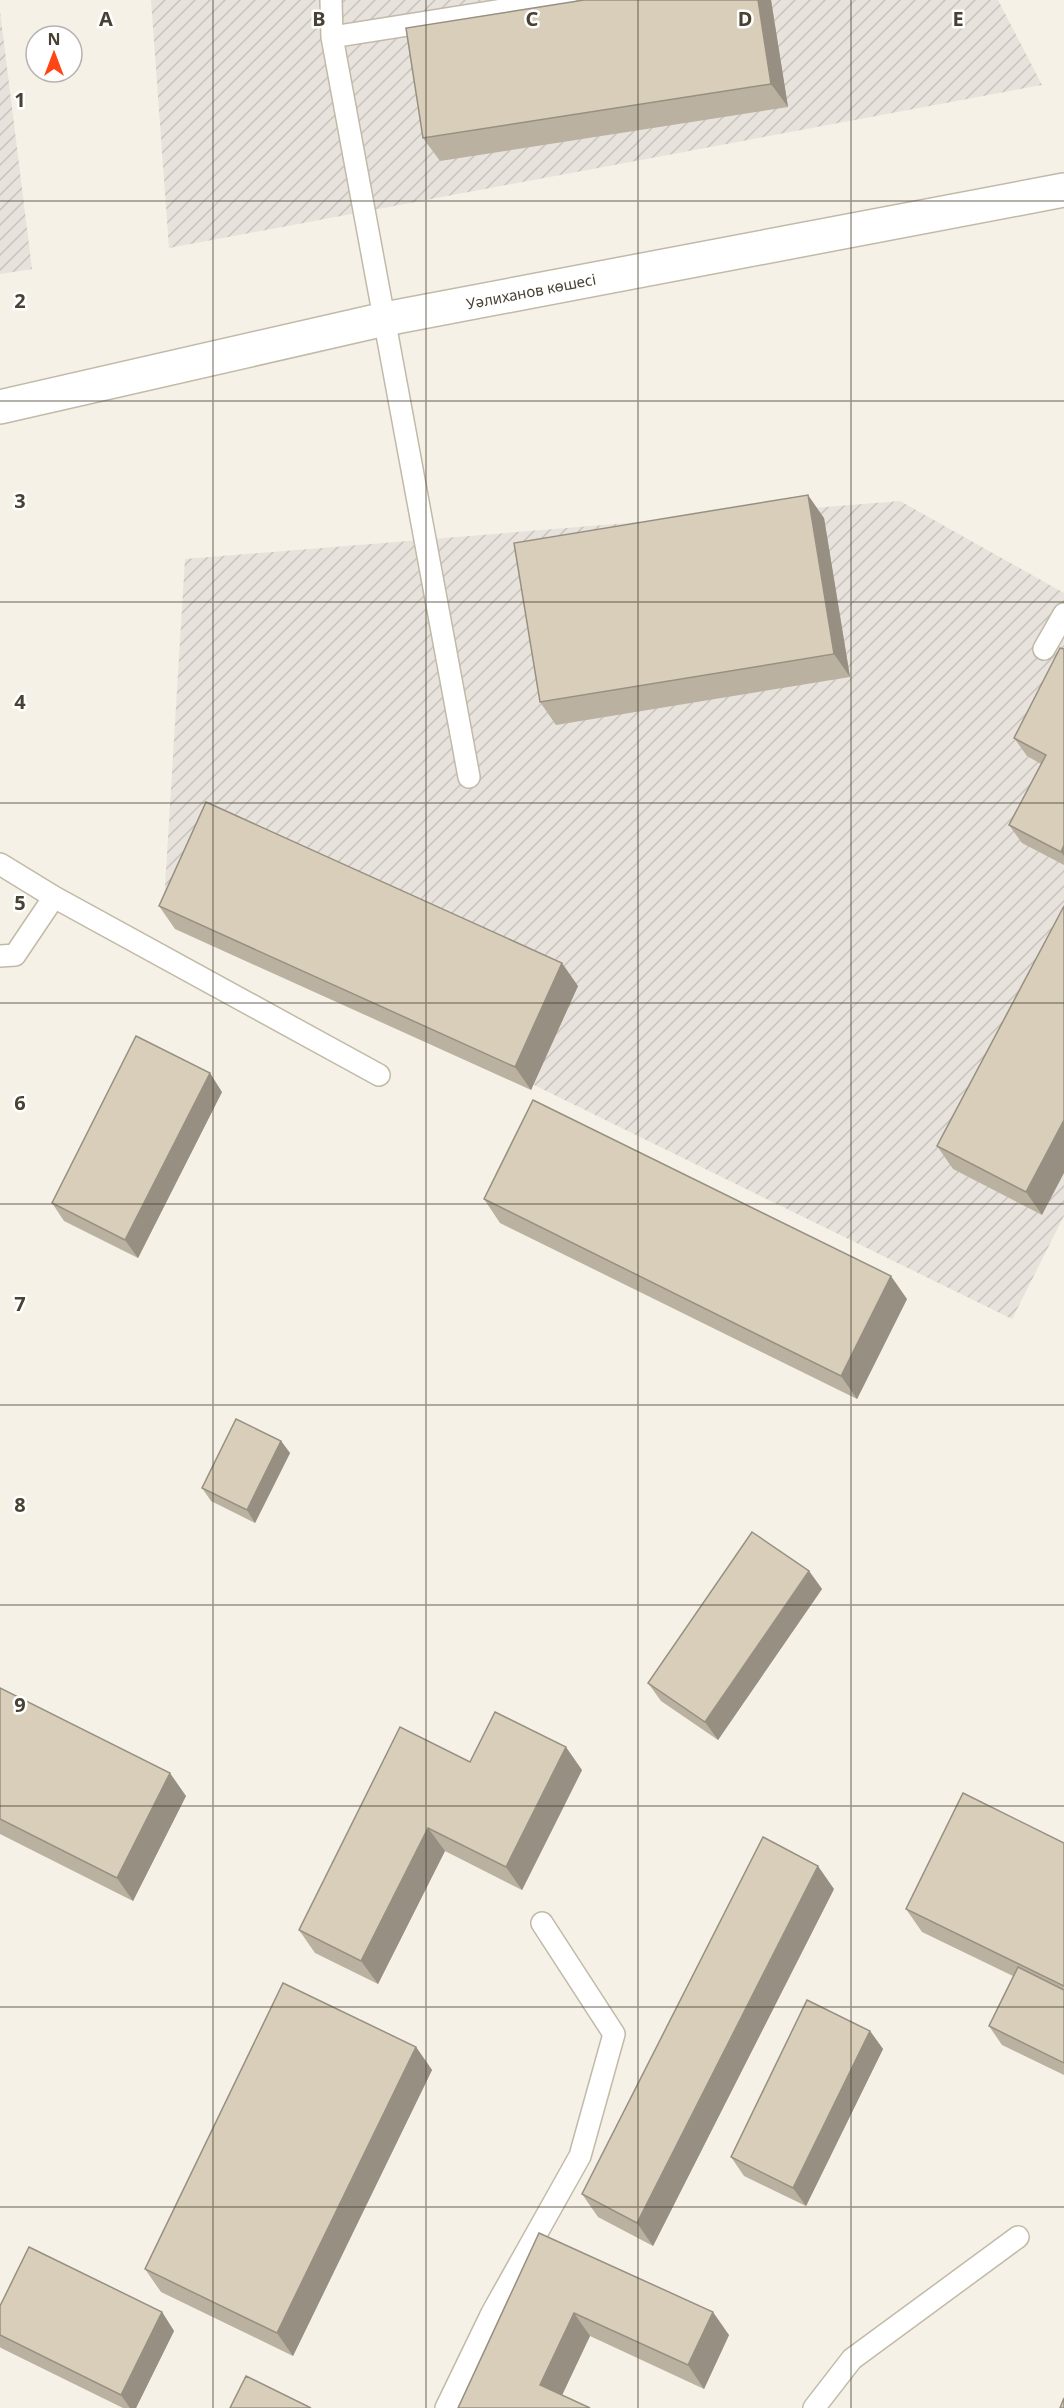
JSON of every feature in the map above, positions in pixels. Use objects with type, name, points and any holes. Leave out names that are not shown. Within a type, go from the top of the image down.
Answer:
[{"type":"street","name":"Уәлиханов көшесі","points":[[0,407],[385,319],[1064,190]]},
{"type":"lane","points":[[331,0],[332,37],[469,777]]},
{"type":"lane","points":[[332,37],[566,0]]},
{"type":"lane","points":[[1044,649],[1064,614]]},
{"type":"lane","points":[[0,864],[54,897],[379,1076]]},
{"type":"lane","points":[[0,956],[15,955],[54,897]]},
{"type":"lane","points":[[446,2408],[492,2313],[580,2156],[614,2034],[542,1923]]},
{"type":"lane","points":[[814,2408],[852,2359],[1018,2237]]},
{"type":"shaded area","points":[[151,0],[998,0],[1042,85],[169,248]]},
{"type":"shaded area","points":[[0,11],[32,269],[0,274]]},
{"type":"shaded area","points":[[900,501],[1064,593],[1064,1216],[1012,1319],[164,904],[185,559]]},
{"type":"building","points":[[584,0],[758,0],[771,84],[423,138],[406,28]]},
{"type":"building","points":[[808,495],[834,654],[540,702],[514,543]]},
{"type":"building","points":[[1060,648],[1064,649],[1064,845],[1061,852],[1009,825],[1046,755],[1014,738]]},
{"type":"building","points":[[206,802],[562,963],[515,1067],[159,906]]},
{"type":"building","points":[[1064,906],[1064,1120],[1026,1192],[937,1146]]},
{"type":"building","points":[[136,1036],[210,1073],[125,1240],[52,1203]]},
{"type":"building","points":[[533,1100],[891,1276],[841,1376],[484,1199]]},
{"type":"building","points":[[236,1419],[281,1441],[247,1510],[202,1488]]},
{"type":"building","points":[[752,1532],[809,1571],[705,1722],[648,1683]]},
{"type":"building","points":[[0,1688],[170,1773],[117,1878],[0,1819]]},
{"type":"building","points":[[495,1712],[566,1747],[506,1867],[428,1828],[361,1961],[299,1930],[400,1727],[470,1762]]},
{"type":"building","points":[[963,1793],[1064,1843],[1064,1986],[906,1909]]},
{"type":"building","points":[[763,1837],[818,1866],[637,2223],[582,2194]]},
{"type":"building","points":[[1018,1967],[1064,1990],[1064,2063],[989,2026]]},
{"type":"building","points":[[283,1983],[416,2047],[277,2333],[145,2269]]},
{"type":"building","points":[[807,2000],[870,2031],[793,2188],[731,2157]]},
{"type":"building","points":[[539,2233],[713,2312],[688,2365],[574,2313],[540,2385],[590,2408],[458,2408]]},
{"type":"building","points":[[29,2247],[162,2312],[121,2395],[0,2335],[0,2306]]},
{"type":"building","points":[[246,2376],[311,2408],[230,2408]]}]
